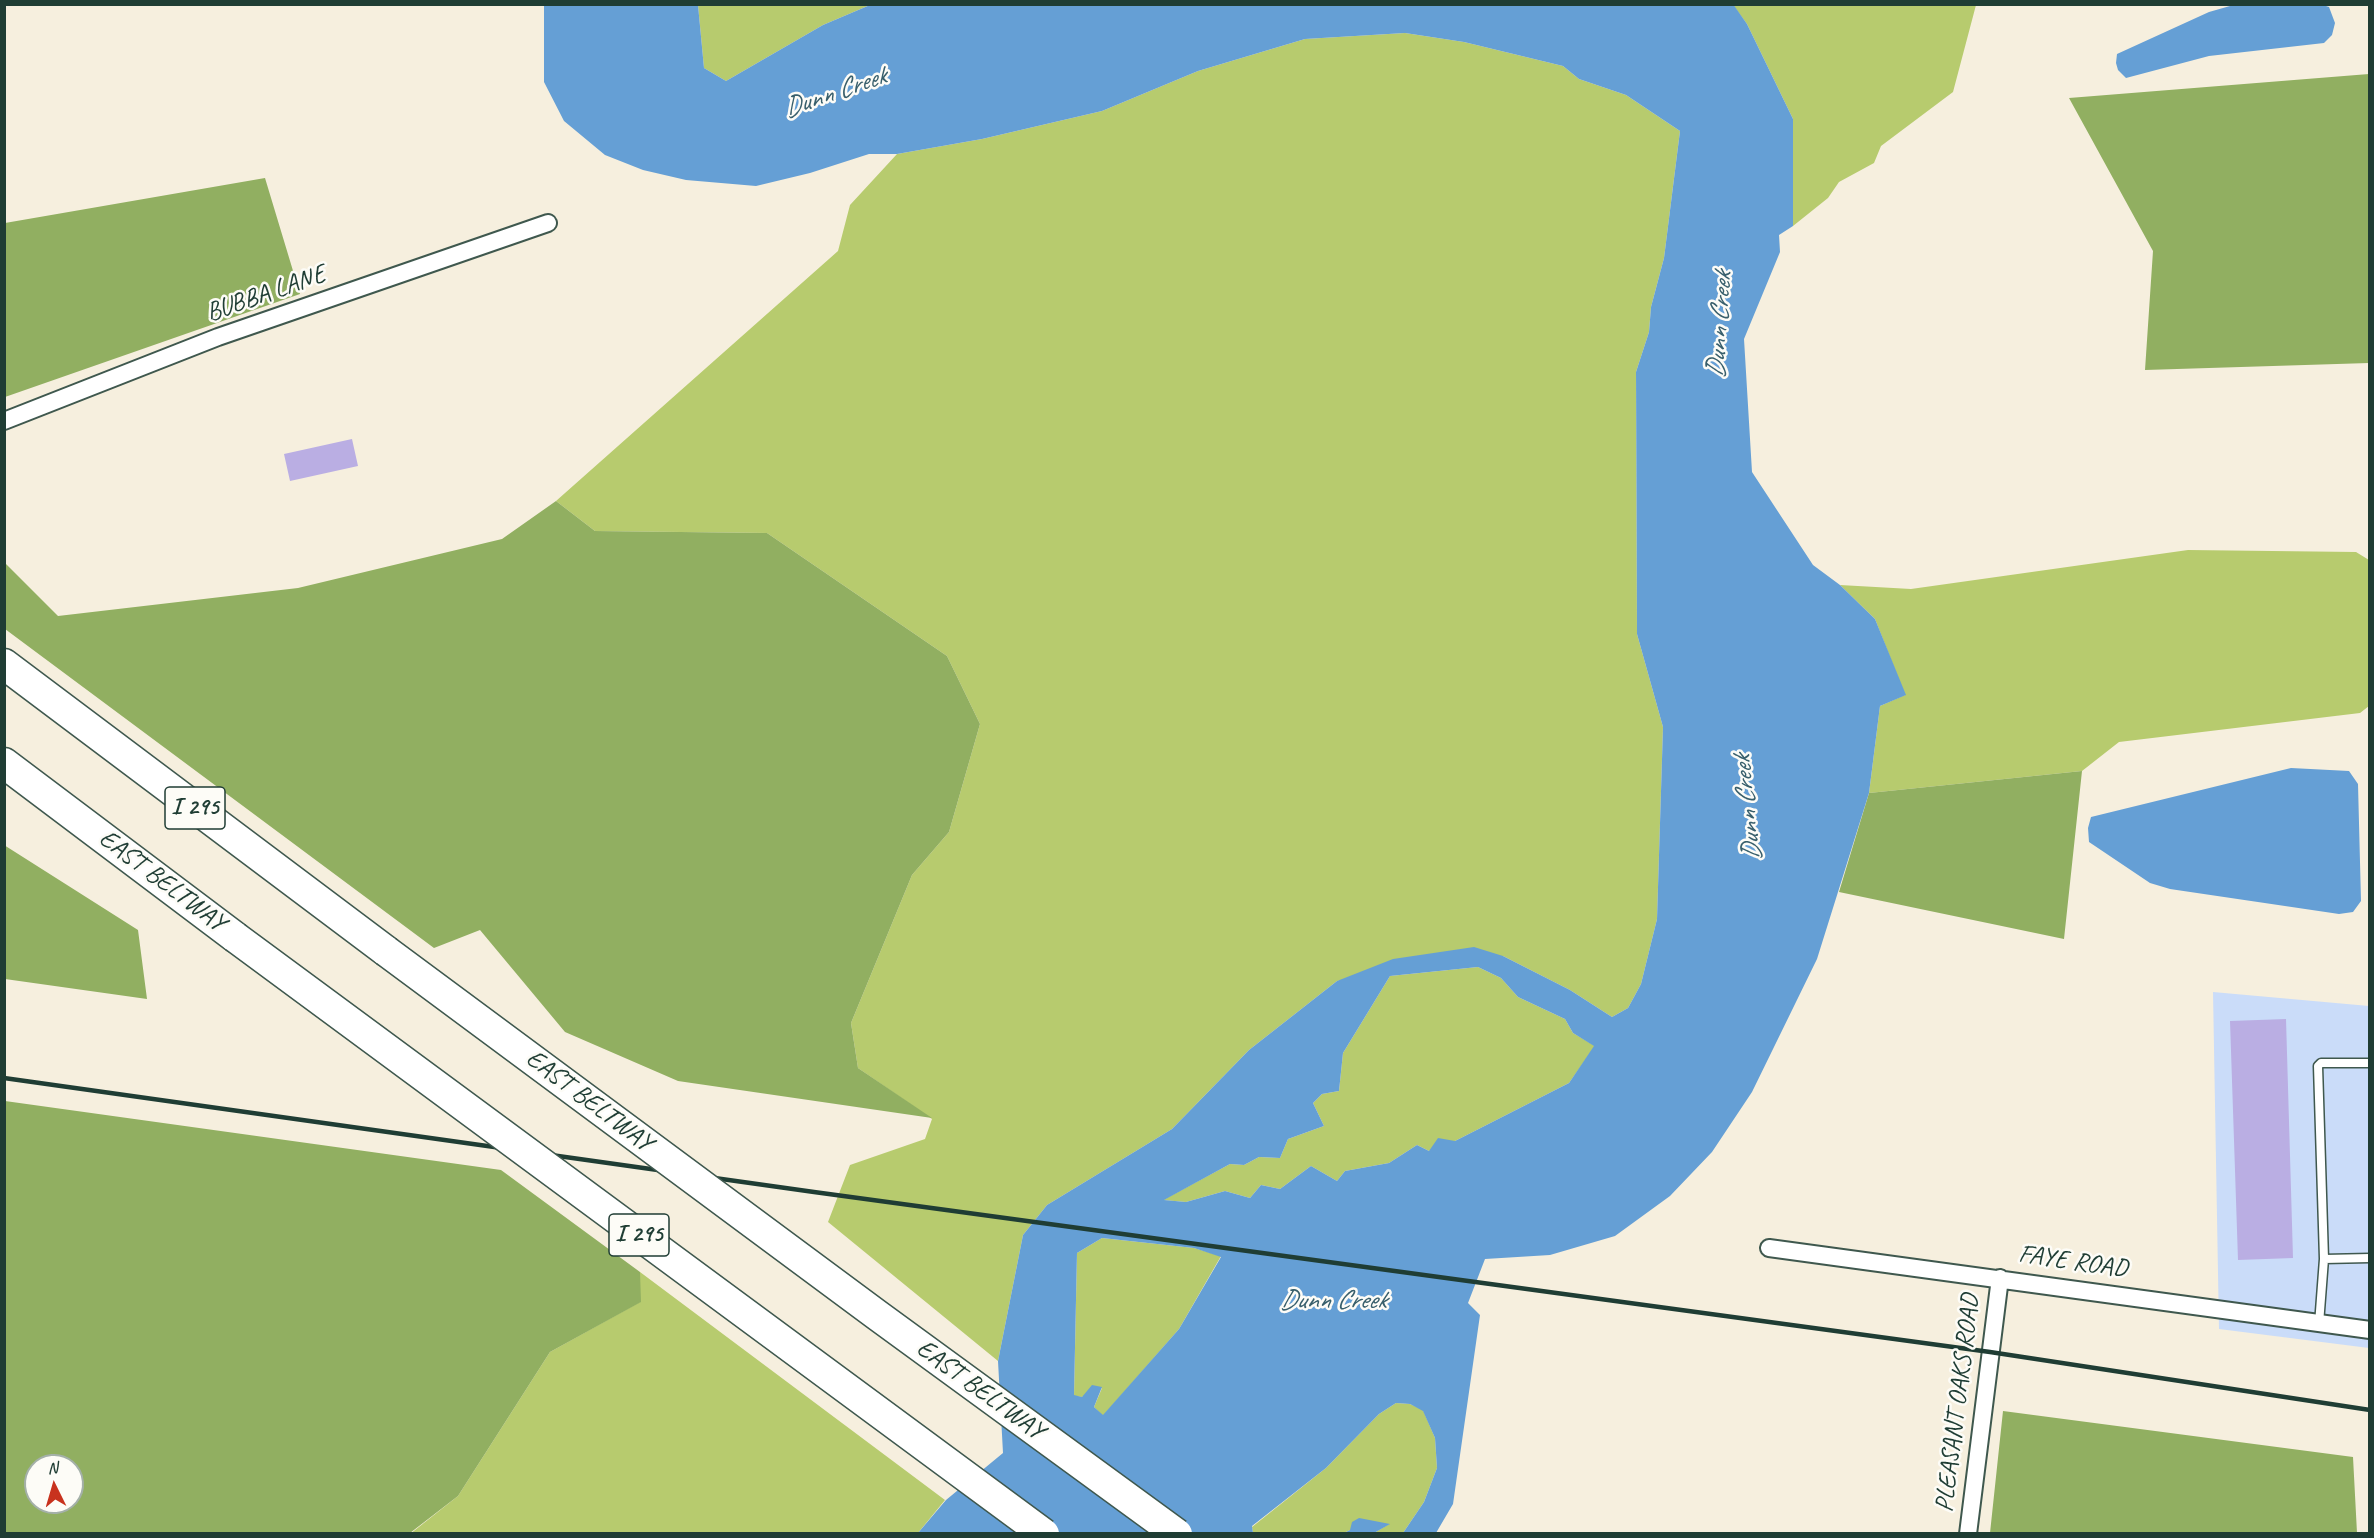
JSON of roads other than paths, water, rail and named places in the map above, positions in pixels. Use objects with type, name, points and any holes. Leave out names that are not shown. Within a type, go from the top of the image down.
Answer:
[{"type":"highway","name":"EAST BELTWAY","points":[[4,664],[877,1315],[1177,1533]]},
{"type":"highway","name":"EAST BELTWAY","points":[[4,763],[235,937],[1044,1533]]},
{"type":"street","name":"BUBBA LANE","points":[[4,421],[218,337],[548,223]]},
{"type":"street","name":"FAYE ROAD","points":[[1769,1248],[2370,1330]]},
{"type":"street","name":"PLEASANT OAKS ROAD","points":[[1968,1533],[2000,1278]]},
{"type":"lane","points":[[2319,1324],[2324,1259],[2318,1066],[2321,1063],[2370,1063]]},
{"type":"lane","points":[[2324,1259],[2370,1258]]},
{"type":"water","name":"Dunn Creek","points":[[1733,4],[1747,24],[1793,119],[1793,226],[1779,235],[1780,252],[1744,339],[1752,472],[1813,565],[1840,585],[1875,619],[1906,695],[1880,706],[1869,793],[1817,959],[1752,1092],[1712,1152],[1670,1196],[1615,1236],[1550,1255],[1485,1259],[1468,1303],[1480,1315],[1453,1504],[1436,1533],[1403,1533],[1424,1502],[1437,1468],[1435,1438],[1423,1411],[1410,1404],[1396,1403],[1379,1414],[1326,1468],[1252,1526],[1253,1533],[918,1533],[946,1500],[1003,1453],[998,1361],[1023,1235],[1047,1205],[1172,1129],[1249,1050],[1337,981],[1393,959],[1474,947],[1503,956],[1570,990],[1612,1017],[1628,1008],[1641,984],[1657,919],[1663,727],[1637,634],[1636,372],[1649,332],[1651,307],[1664,258],[1680,131],[1626,95],[1579,79],[1563,66],[1464,42],[1405,33],[1305,39],[1198,71],[1102,111],[982,139],[897,154],[869,154],[810,173],[756,186],[686,180],[643,170],[605,155],[564,121],[544,82],[544,5],[698,5],[704,68],[726,81],[823,25],[870,5]],"holes":[[[1478,967],[1501,978],[1518,997],[1565,1019],[1573,1033],[1594,1046],[1569,1083],[1455,1141],[1438,1138],[1429,1151],[1417,1145],[1389,1163],[1345,1171],[1337,1181],[1311,1166],[1280,1189],[1261,1185],[1250,1198],[1225,1191],[1186,1202],[1164,1200],[1230,1164],[1244,1165],[1259,1157],[1280,1158],[1288,1139],[1324,1126],[1313,1103],[1322,1094],[1339,1091],[1343,1053],[1390,976]],[[1102,1238],[1194,1248],[1221,1257],[1179,1329],[1103,1415],[1094,1407],[1102,1387],[1092,1385],[1082,1397],[1074,1395],[1077,1253]]]},
{"type":"water","points":[[2320,4],[2329,7],[2335,23],[2332,35],[2324,43],[2209,56],[2126,78],[2118,70],[2117,54],[2209,12],[2230,6]]},
{"type":"water","points":[[2291,768],[2349,771],[2358,784],[2361,901],[2353,912],[2339,914],[2170,889],[2150,883],[2089,842],[2088,828],[2091,817]]},
{"type":"water","points":[[1359,1518],[1390,1524],[1374,1533],[1344,1533],[1350,1530],[1352,1522]]},
{"type":"railway","points":[[4,1078],[814,1192],[1990,1352],[2370,1410]]}]
